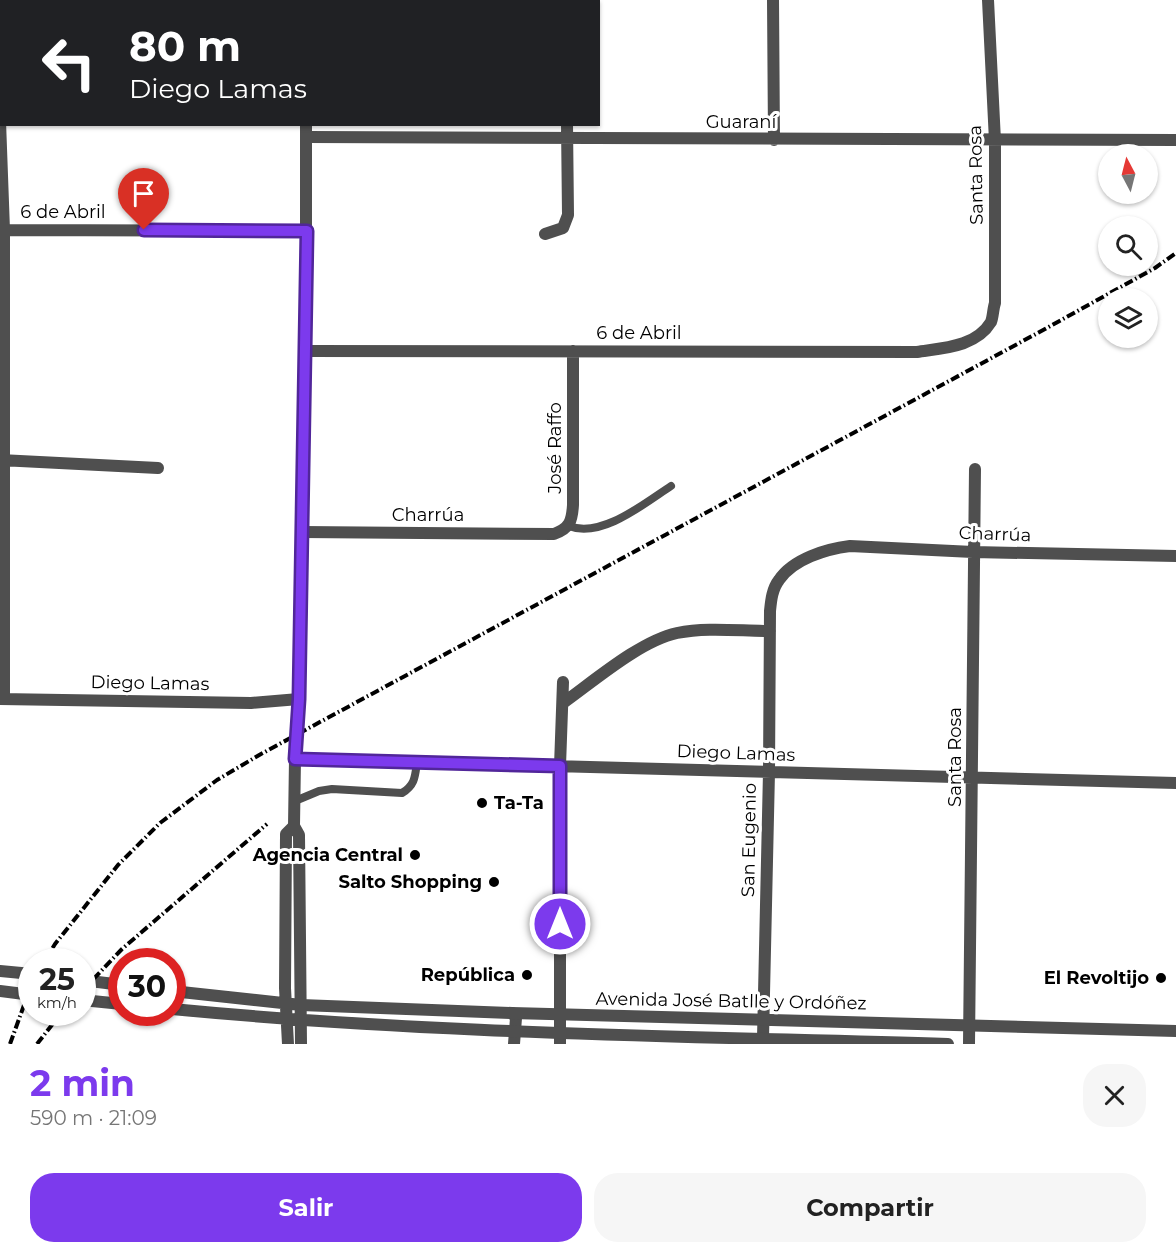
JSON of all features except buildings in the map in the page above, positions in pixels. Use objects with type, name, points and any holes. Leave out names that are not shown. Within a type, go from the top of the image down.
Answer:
[{"type":"street","points":[[773,0],[774,140]]},
{"type":"street","name":"Santa Rosa","points":[[971,341],[991,321],[994,303],[995,141],[988,0]]},
{"type":"street","points":[[0,126],[2,699]]},
{"type":"street","points":[[301,1044],[299,835],[294,826],[302,532],[307,231],[306,126]]},
{"type":"street","points":[[545,234],[563,228],[568,215],[567,126]]},
{"type":"street","name":"Guaraní","points":[[307,138],[1176,140]]},
{"type":"street","name":"6 de Abril","points":[[2,230],[307,231]]},
{"type":"street","name":"6 de Abril","points":[[305,351],[917,352],[971,341]]},
{"type":"street","name":"José Raffo","points":[[569,526],[573,505],[573,351]]},
{"type":"street","points":[[2,460],[158,468]]},
{"type":"street","name":"Santa Rosa","points":[[969,1044],[975,469]]},
{"type":"street","name":"Charrúa","points":[[302,532],[554,534],[569,526]]},
{"type":"street","name":"Charrúa","points":[[814,555],[832,548],[849,546],[974,552],[1176,556]]},
{"type":"street","name":"San Eugenio","points":[[763,1038],[771,596],[779,579],[793,566],[814,555]]},
{"type":"street","points":[[563,703],[636,652],[675,633],[700,630],[770,631]]},
{"type":"street","points":[[550,1044],[560,1038],[560,766],[564,682]]},
{"type":"street","name":"Diego Lamas","points":[[2,699],[251,703],[299,699]]},
{"type":"street","name":"Diego Lamas","points":[[295,759],[1176,783]]},
{"type":"street","points":[[288,1044],[286,834],[294,826]]},
{"type":"street","points":[[0,971],[18,973]]},
{"type":"street","points":[[0,991],[18,993]]},
{"type":"street","name":"Avenida José Batlle y Ordóñez","points":[[186,993],[301,1005],[1176,1031]]},
{"type":"street","name":"Avenida José Batlle y Ordóñez","points":[[186,1010],[301,1021],[516,1030],[560,1038],[763,1038],[948,1044]]},
{"type":"street","points":[[512,1013],[516,1018],[514,1044]]},
{"type":"lane","points":[[569,526],[582,530],[599,527],[634,510],[671,486]]},
{"type":"lane","points":[[295,801],[319,791],[332,789],[402,793],[411,788],[415,780],[417,762]]},
{"type":"railway","points":[[53,948],[118,865],[160,823],[217,780],[1045,329],[1155,268],[1176,253]]},
{"type":"railway","points":[[96,976],[122,949],[267,824]]},
{"type":"railway","points":[[10,1044],[18,1022]]},
{"type":"railway","points":[[37,1044],[51,1026]]},
{"type":"place","name":"Ta-Ta","points":[[482,803]]},
{"type":"place","name":"Agencia Central","points":[[415,855]]},
{"type":"place","name":"Salto Shopping","points":[[494,882]]},
{"type":"place","name":"República","points":[[527,975]]},
{"type":"place","name":"El Revoltijo","points":[[1161,978]]},
{"type":"route","points":[[144,230],[307,231],[299,699],[295,759],[560,766],[560,924]]}]
